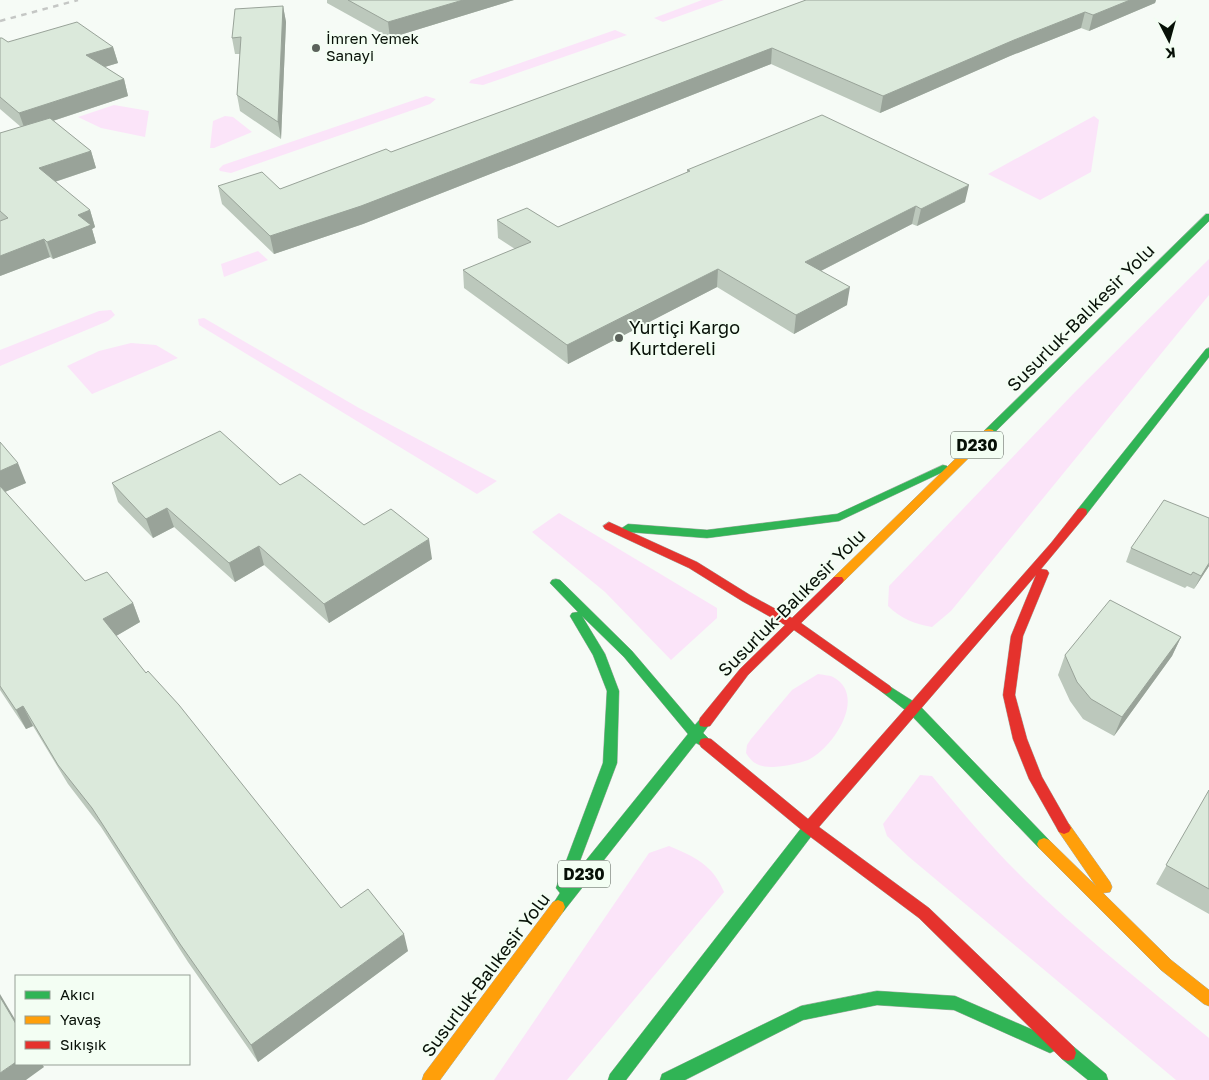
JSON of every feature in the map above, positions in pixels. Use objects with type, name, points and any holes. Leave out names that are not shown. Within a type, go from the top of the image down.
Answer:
[{"type":"main road","name":"Susurluk-Balıkesir Yolu","points":[[430,1080],[554,912],[744,672],[1209,216]]},
{"type":"main road","points":[[616,1080],[809,828],[1055,546],[1209,351]]},
{"type":"main road","points":[[964,458],[839,517],[707,534],[609,526],[693,564],[746,598],[794,624],[914,709],[1002,803],[1166,965],[1209,999]]},
{"type":"main road","points":[[1055,546],[1016,636],[1009,695],[1020,739],[1036,779],[1065,830],[1108,891],[1166,965]]},
{"type":"main road","points":[[554,912],[610,763],[614,691],[599,654],[556,583],[628,654],[695,734],[809,828],[924,913],[1068,1053],[1100,1080]]},
{"type":"main road","points":[[668,1080],[801,1013],[877,998],[955,1002],[1068,1053]]},
{"type":"shaded area","points":[[702,0],[724,0],[663,22],[654,18]]},
{"type":"shaded area","points":[[615,30],[627,35],[483,85],[469,83],[471,80]]},
{"type":"shaded area","points":[[426,96],[436,99],[430,104],[231,173],[220,171],[219,169],[223,165]]},
{"type":"shaded area","points":[[114,105],[149,111],[145,137],[101,128],[78,117]]},
{"type":"shaded area","points":[[225,116],[233,117],[252,132],[210,148],[213,121]]},
{"type":"shaded area","points":[[1094,116],[1099,120],[1091,172],[1040,200],[988,174]]},
{"type":"shaded area","points":[[258,251],[268,260],[224,277],[221,264]]},
{"type":"shaded area","points":[[1209,259],[1209,295],[951,611],[932,627],[908,620],[893,611],[888,606],[889,586],[1075,392]]},
{"type":"shaded area","points":[[111,310],[115,315],[108,321],[0,366],[0,350],[99,311]]},
{"type":"shaded area","points":[[204,318],[359,408],[497,481],[477,494],[199,325],[198,319]]},
{"type":"shaded area","points":[[131,343],[156,345],[178,358],[92,394],[67,366],[99,351]]},
{"type":"shaded area","points":[[559,513],[717,608],[717,618],[671,660],[605,592],[532,532]]},
{"type":"shaded area","points":[[818,674],[833,677],[843,686],[847,696],[847,708],[843,721],[836,733],[818,754],[808,760],[774,767],[761,766],[755,763],[746,753],[747,745],[751,739],[792,690]]},
{"type":"shaded area","points":[[920,775],[932,776],[989,843],[1048,902],[1209,1038],[1209,1080],[1176,1080],[909,857],[887,836],[883,824]]},
{"type":"shaded area","points":[[669,846],[695,858],[709,868],[724,892],[567,1080],[494,1080],[649,853]]},
{"type":"building","points":[[348,0],[463,0],[388,22]]},
{"type":"building","points":[[806,0],[1130,0],[1093,15],[1085,12],[883,96],[772,48],[361,206],[270,236],[218,186],[262,172],[280,189],[386,149],[391,152]]},
{"type":"building","points":[[283,6],[278,122],[237,95],[241,37],[232,38],[235,9]]},
{"type":"building","points":[[77,22],[113,47],[86,55],[124,79],[19,113],[0,97],[0,38],[8,42]]},
{"type":"building","points":[[822,115],[969,185],[921,209],[916,206],[805,262],[850,287],[796,315],[718,269],[567,345],[463,270],[531,242],[497,220],[527,208],[558,227],[690,171],[687,170]]},
{"type":"building","points":[[50,118],[91,151],[39,168],[90,210],[78,215],[91,225],[47,242],[44,239],[0,256],[0,221],[8,218],[0,211],[0,133]]},
{"type":"building","points":[[220,431],[280,485],[300,474],[364,525],[391,509],[429,539],[324,604],[259,546],[229,563],[167,508],[146,519],[112,483]]},
{"type":"building","points":[[0,442],[18,463],[0,471]]},
{"type":"building","points":[[0,486],[85,581],[107,572],[133,603],[103,619],[146,673],[148,671],[179,705],[341,908],[368,889],[404,934],[251,1045],[180,944],[92,808],[58,765],[23,706],[16,710],[0,686]]},
{"type":"building","points":[[1164,500],[1209,518],[1209,563],[1201,576],[1193,572],[1191,575],[1131,548]]},
{"type":"building","points":[[1110,600],[1181,637],[1122,717],[1091,699],[1077,682],[1065,655]]},
{"type":"building","points":[[1209,790],[1209,889],[1166,865]]},
{"type":"building","points":[[0,997],[15,1022],[15,1063],[0,1073]]},
{"type":"railway","points":[[0,21],[78,0]]},
{"type":"traffic: fast","points":[[989,432],[1209,216]]},
{"type":"traffic: fast","points":[[1082,512],[1209,351]]},
{"type":"traffic: fast","points":[[628,528],[707,534],[839,517],[943,468]]},
{"type":"traffic: fast","points":[[556,583],[628,654],[695,734],[706,743]]},
{"type":"traffic: fast","points":[[563,888],[610,763],[613,691],[599,654],[576,616]]},
{"type":"traffic: fast","points":[[886,689],[914,709],[1044,844]]},
{"type":"traffic: fast","points":[[558,907],[705,722]]},
{"type":"traffic: fast","points":[[616,1080],[811,826]]},
{"type":"traffic: fast","points":[[668,1080],[801,1013],[877,998],[955,1003],[1050,1045]]},
{"type":"traffic: fast","points":[[1068,1053],[1100,1080]]},
{"type":"traffic: slow","points":[[838,580],[989,432]]},
{"type":"traffic: slow","points":[[1064,828],[1105,887]]},
{"type":"traffic: slow","points":[[1044,844],[1166,965]]},
{"type":"traffic: slow","points":[[430,1080],[558,907]]},
{"type":"traffic: slow","points":[[1166,965],[1209,999]]},
{"type":"traffic: jam","points":[[811,826],[1055,546],[1082,512]]},
{"type":"traffic: jam","points":[[609,526],[693,565],[746,598],[794,624],[886,689]]},
{"type":"traffic: jam","points":[[1043,573],[1017,636],[1009,695],[1020,739],[1036,779],[1064,828]]},
{"type":"traffic: jam","points":[[705,722],[744,672],[838,580]]},
{"type":"traffic: jam","points":[[706,743],[809,828],[924,913],[1068,1053]]},
{"type":"place","name":"İmren Yemek Sanayi","points":[[316,48]]},
{"type":"place","name":"Yurtiçi Kargo Kurtdereli","points":[[619,338]]}]
